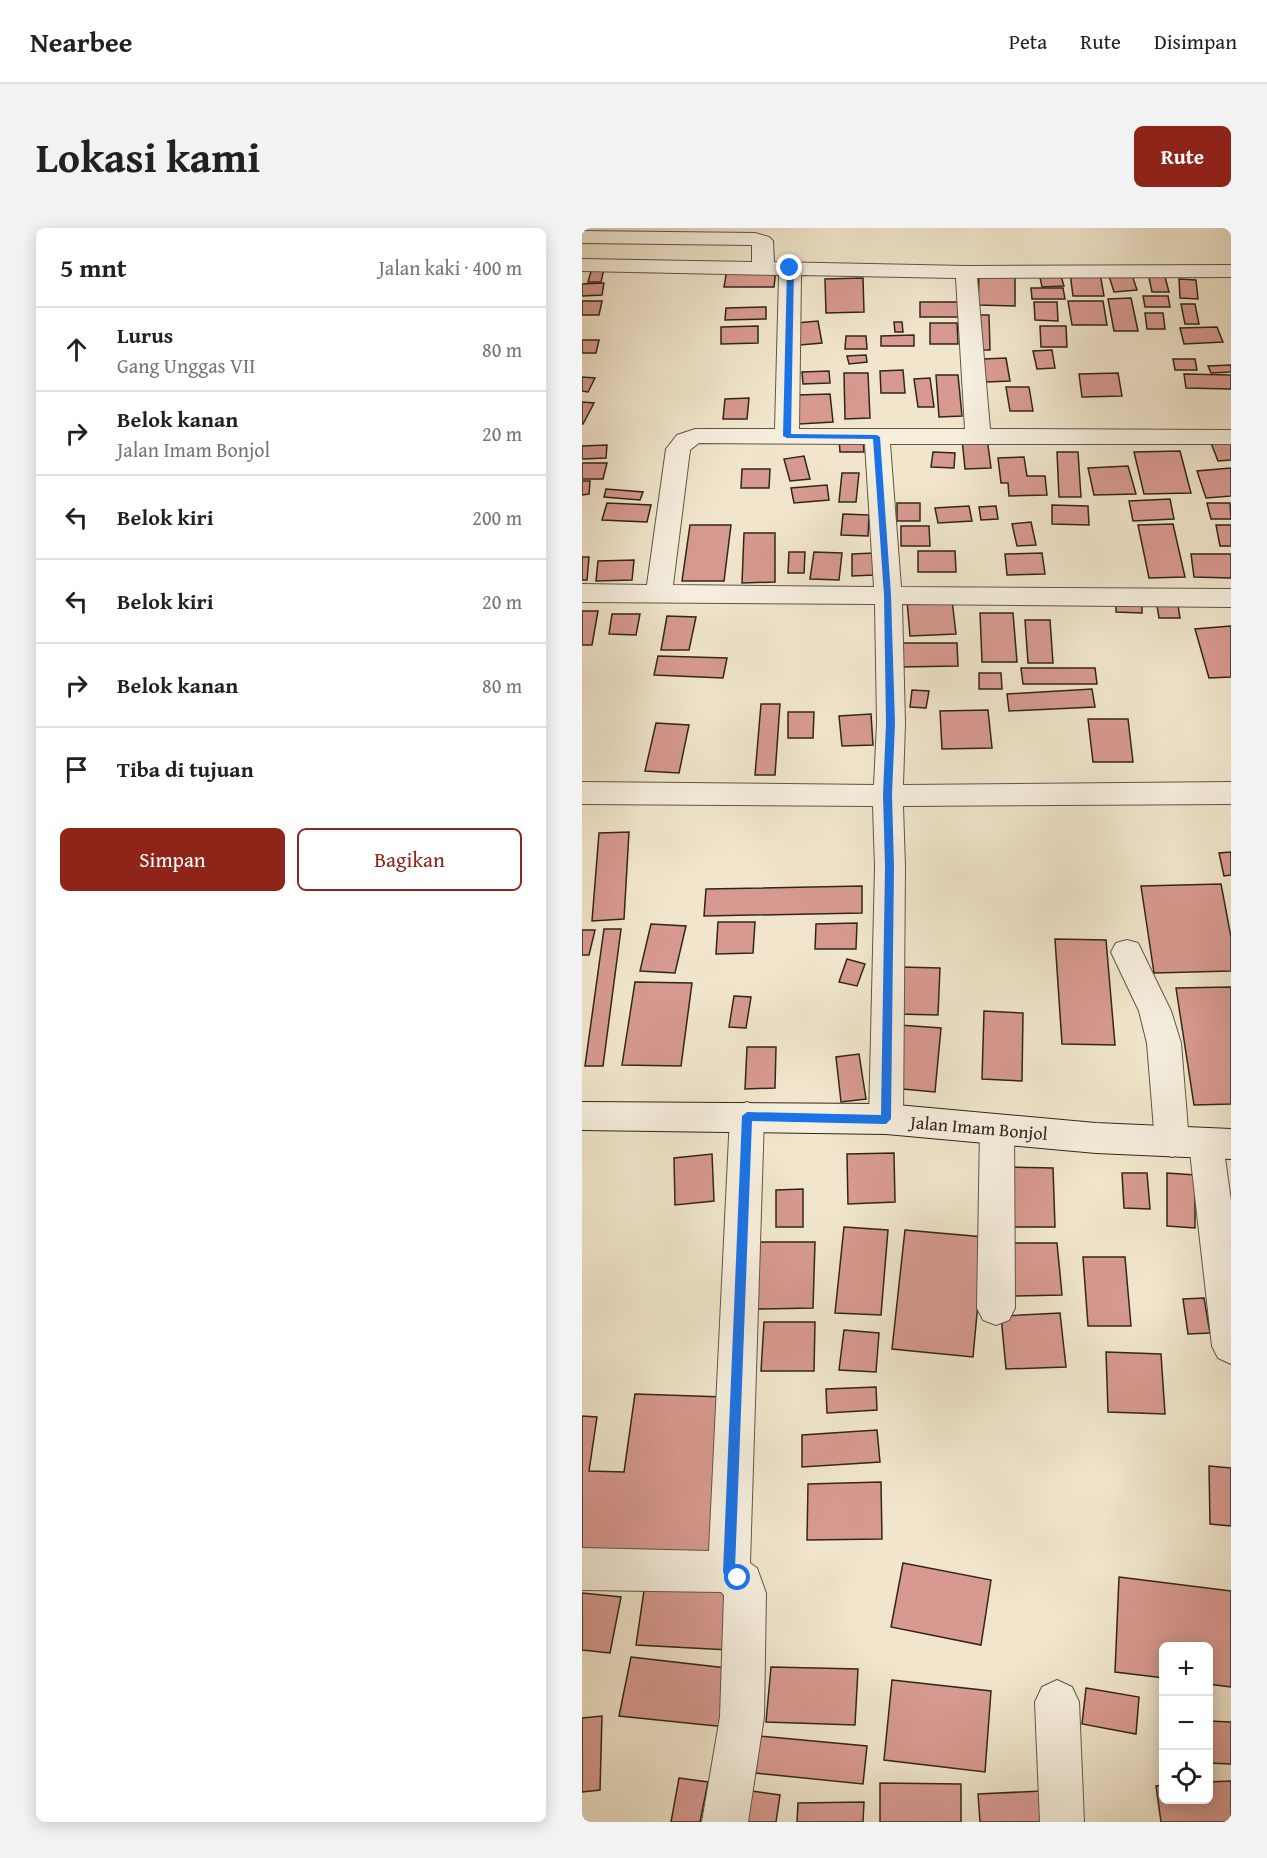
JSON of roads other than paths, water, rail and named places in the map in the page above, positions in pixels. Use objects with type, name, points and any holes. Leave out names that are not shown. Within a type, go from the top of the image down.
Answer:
[{"type":"street","points":[[582,237],[755,239],[762,241],[763,268]]},
{"type":"street","points":[[582,265],[966,272],[1231,272]]},
{"type":"street","points":[[787,436],[790,268]]},
{"type":"street","points":[[966,272],[978,436]]},
{"type":"street","points":[[659,593],[678,449],[683,443],[701,435],[1231,437]]},
{"type":"street","points":[[877,437],[888,595],[891,723],[888,795],[890,867],[886,1119]]},
{"type":"street","points":[[582,593],[1231,597]]},
{"type":"street","points":[[582,794],[1231,793]]},
{"type":"street","points":[[1127,952],[1155,1011],[1164,1043],[1203,1143],[1231,1346]]},
{"type":"street","name":"Jalan Imam Bonjol","points":[[582,1116],[886,1119],[997,1130],[1203,1143]]},
{"type":"street","points":[[729,1572],[747,1116]]},
{"type":"street","points":[[996,1308],[997,1130]]},
{"type":"street","points":[[582,1569],[729,1572],[742,1583],[745,1593],[742,1717],[725,1822]]},
{"type":"street","points":[[1056,1702],[1062,1822]]}]
